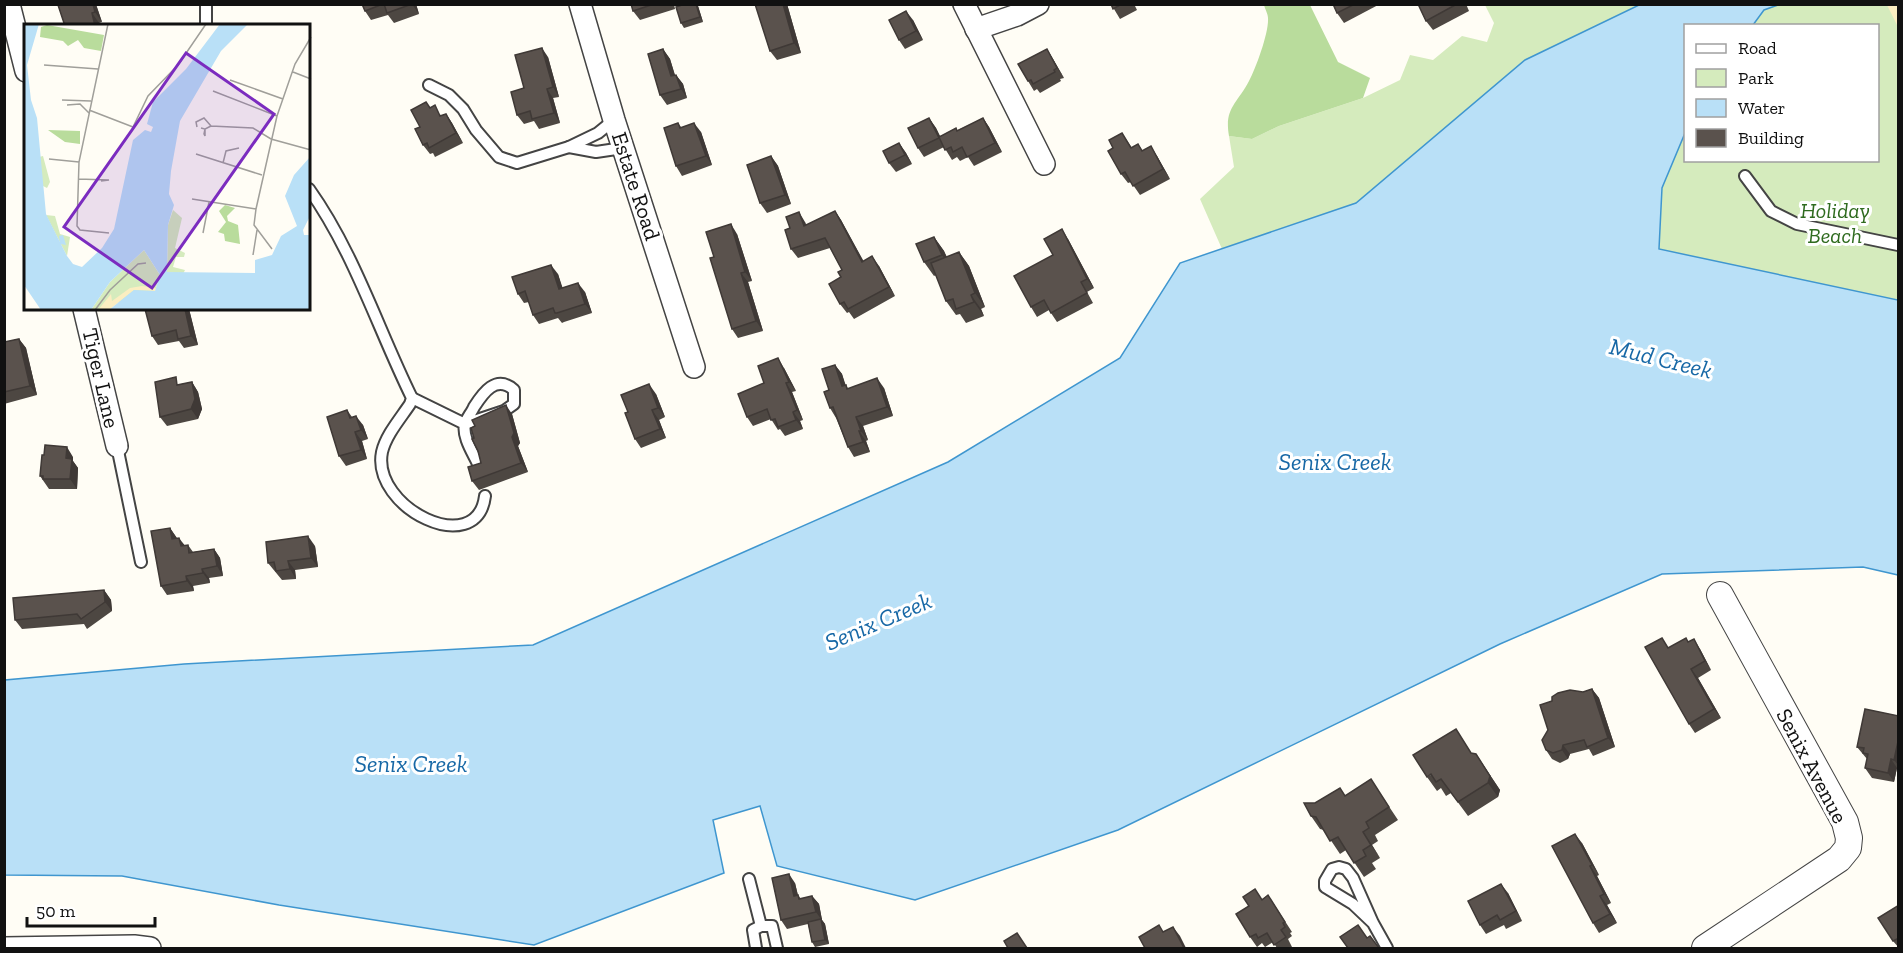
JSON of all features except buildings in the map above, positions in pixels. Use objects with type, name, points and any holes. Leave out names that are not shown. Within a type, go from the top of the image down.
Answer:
[{"type":"street","points":[[9,4],[24,63]]},
{"type":"street","name":"Estate Road","points":[[580,4],[614,120],[694,368]]},
{"type":"street","points":[[964,4],[1044,164]]},
{"type":"street","points":[[976,29],[1017,15],[1038,4]]},
{"type":"street","name":"Tiger Lane","points":[[84,310],[117,446]]},
{"type":"street","name":"Senix Avenue","points":[[1705,948],[1827,868],[1848,848],[1849,838],[1845,822],[1720,595]]},
{"type":"street","points":[[4,948],[134,946],[150,948]]},
{"type":"lane","points":[[206,4],[206,24]]},
{"type":"lane","points":[[429,85],[449,95],[463,109],[499,157],[516,163],[569,147],[598,133],[614,120]]},
{"type":"lane","points":[[569,147],[596,152],[623,148]]},
{"type":"lane","points":[[1745,176],[1771,211],[1797,224],[1899,245]]},
{"type":"lane","points":[[310,191],[335,232],[412,398],[465,424],[510,409],[514,404],[513,390],[504,385],[490,386],[481,395],[465,424],[465,436],[478,464]]},
{"type":"lane","points":[[412,398],[386,441],[382,453],[383,478],[387,487],[417,513],[439,525],[463,524],[480,514],[485,496]]},
{"type":"lane","points":[[117,446],[141,562]]},
{"type":"lane","points":[[1373,923],[1353,904],[1325,887],[1325,881],[1332,869],[1339,867],[1346,869],[1353,878],[1387,948]]},
{"type":"lane","points":[[748,879],[761,926]]},
{"type":"lane","points":[[756,948],[753,930],[761,926],[772,926],[777,948]]},
{"type":"green space","points":[[1264,5],[1310,5],[1338,62],[1370,78],[1363,98],[1279,126],[1252,139],[1229,136],[1230,112],[1252,75],[1264,41],[1268,15]]},
{"type":"green space","points":[[1485,5],[1639,5],[1525,60],[1356,203],[1222,249],[1200,199],[1234,167],[1229,136],[1252,139],[1279,126],[1363,98],[1400,80],[1410,55],[1433,60],[1462,36],[1487,42],[1494,23]]},
{"type":"green space","name":"Holiday Beach","points":[[1778,5],[1898,5],[1898,300],[1659,250],[1662,188],[1684,135],[1684,162],[1879,162],[1879,24],[1754,24],[1764,10]]},
{"type":"sand","points":[[1887,5],[1898,5],[1898,27]]},
{"type":"water","name":"Senix Creek","points":[[1639,5],[1778,5],[1764,10],[1754,24],[1684,24],[1684,135],[1662,188],[1659,249],[1898,300],[1898,575],[1863,567],[1662,574],[1500,644],[1118,830],[915,900],[777,866],[760,806],[713,820],[724,873],[534,945],[279,905],[122,876],[5,875],[5,680],[184,664],[533,645],[948,462],[1120,358],[1180,263],[1356,203],[1525,60]]},
{"type":"water label","name":"Mud Creek","points":[[1661,358]]}]
